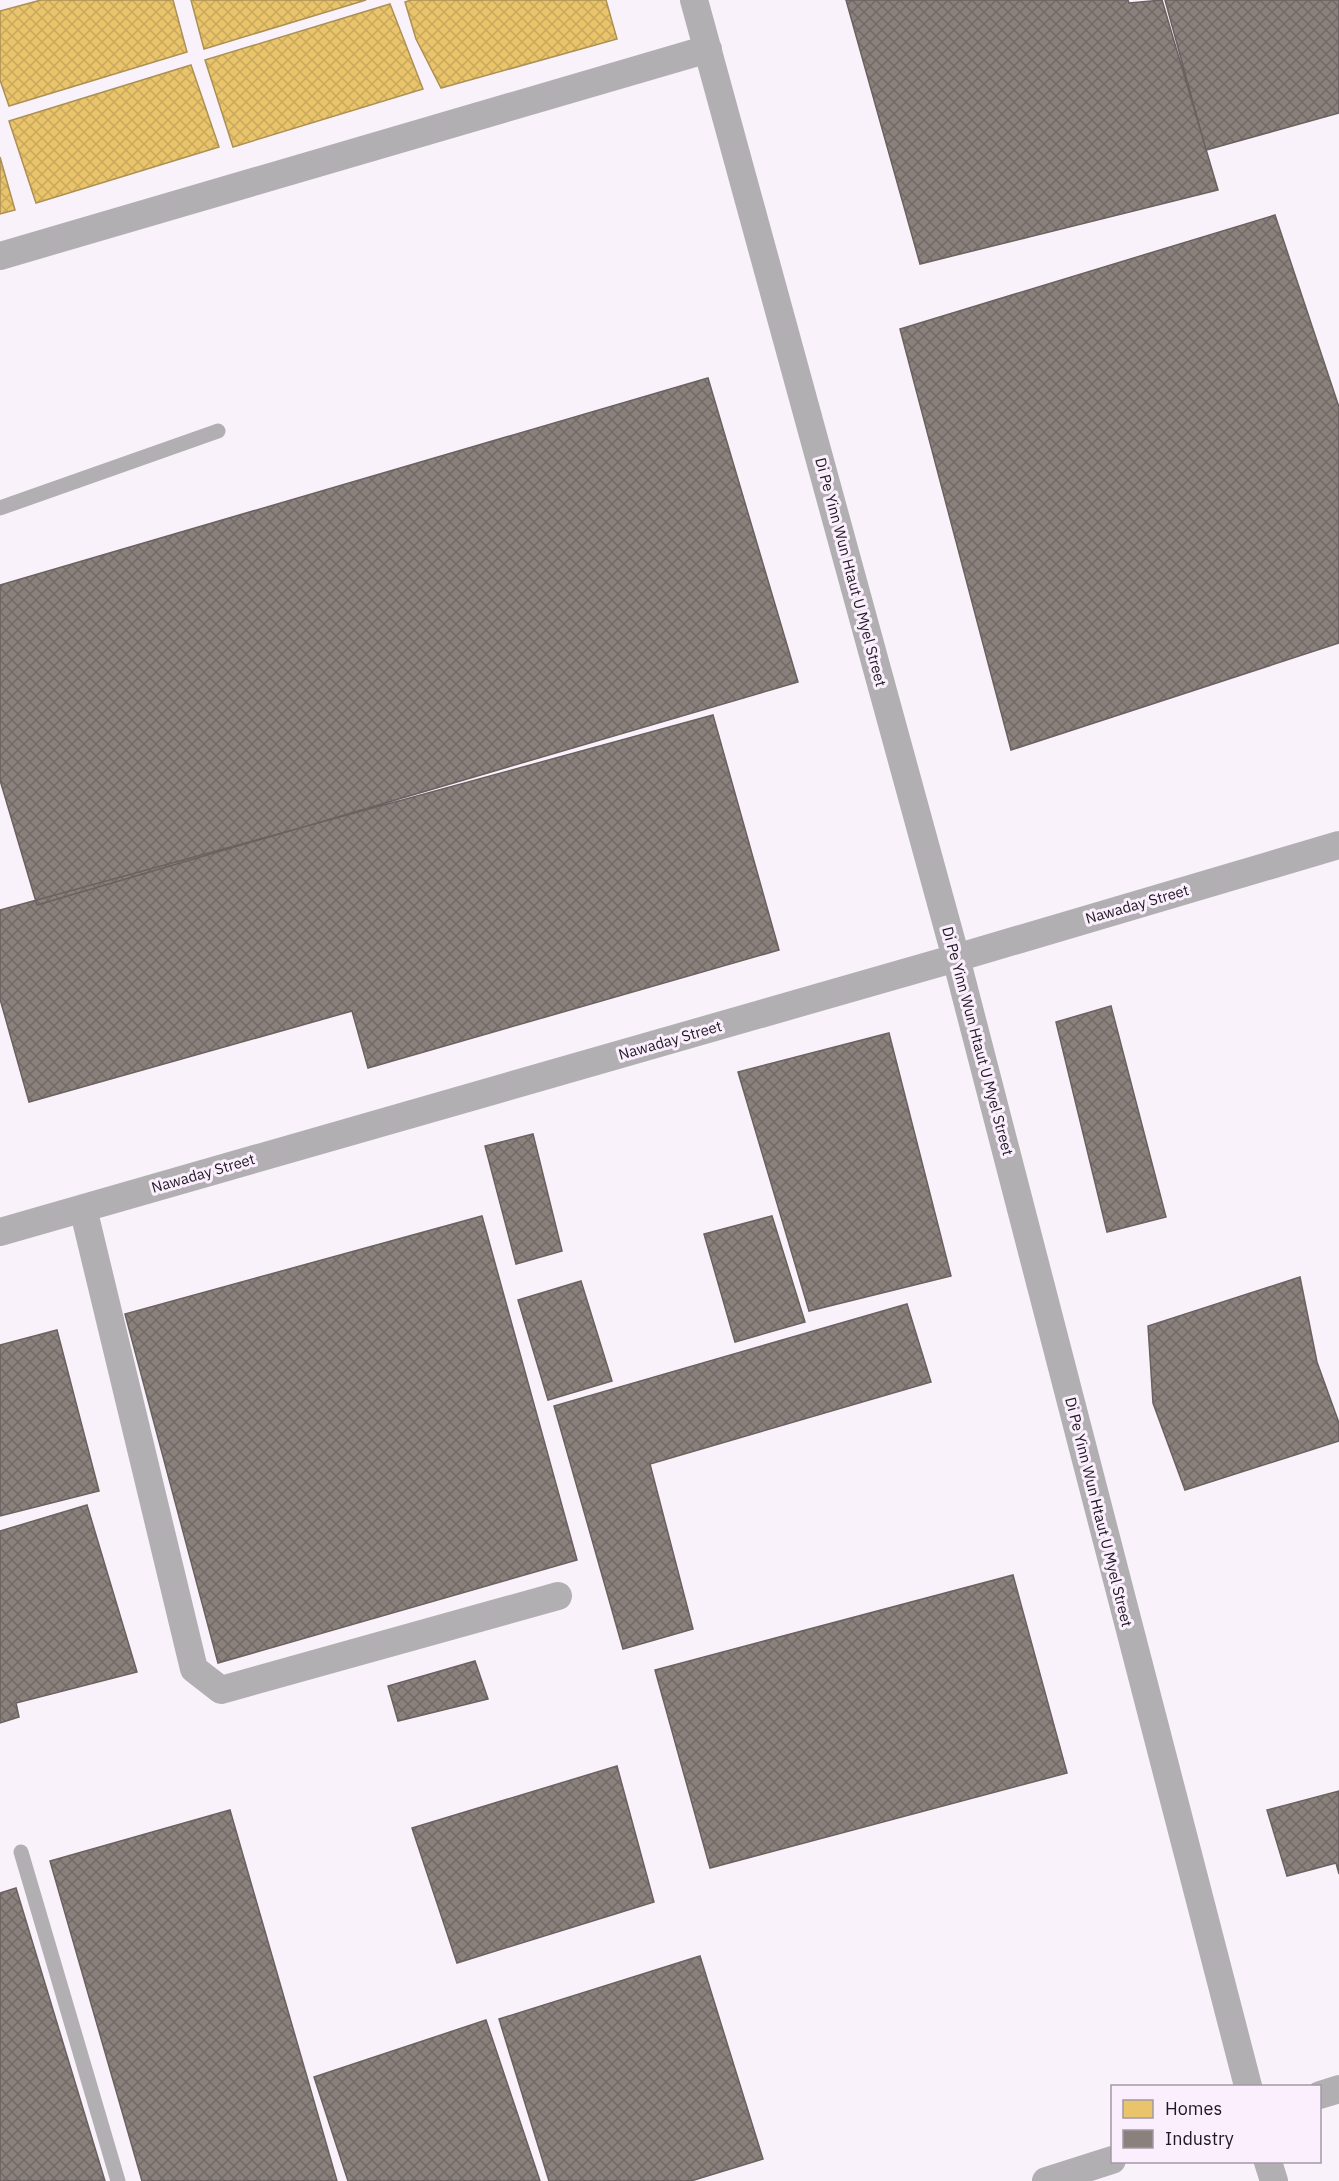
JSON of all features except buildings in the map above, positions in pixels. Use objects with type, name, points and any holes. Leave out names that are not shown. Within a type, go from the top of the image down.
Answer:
[{"type":"street","name":"Di Pe Yinn Wun Htaut U Myel Street","points":[[694,0],[956,958],[1248,2085]]},
{"type":"street","points":[[0,256],[708,49]]},
{"type":"street","name":"Nawaday Street","points":[[0,1232],[956,958],[1339,844]]},
{"type":"street","points":[[83,1208],[194,1669],[221,1690],[558,1596]]},
{"type":"street","points":[[1321,2095],[1339,2089]]},
{"type":"street","points":[[1046,2181],[1111,2161]]},
{"type":"street","points":[[1268,2163],[1274,2181]]},
{"type":"lane","points":[[0,508],[219,431]]},
{"type":"lane","points":[[21,1852],[118,2181]]}]
